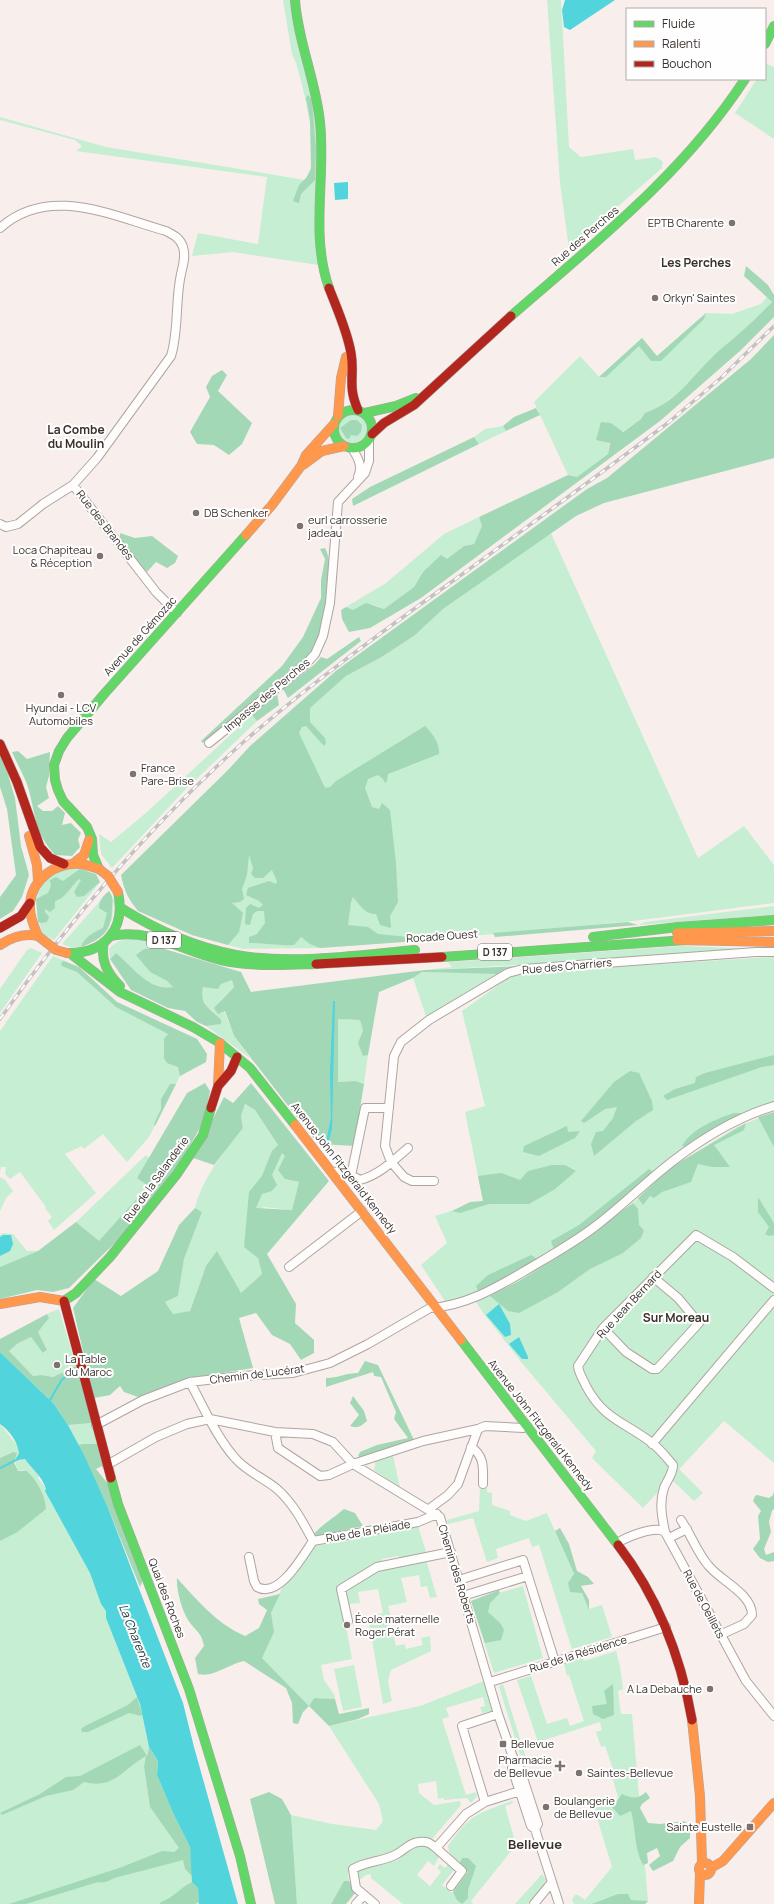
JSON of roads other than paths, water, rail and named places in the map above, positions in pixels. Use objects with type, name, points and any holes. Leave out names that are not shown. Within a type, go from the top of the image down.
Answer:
[{"type":"main road","points":[[295,0],[299,40],[316,96],[320,121],[319,231],[322,263],[330,289],[344,321],[349,345],[351,355],[349,386],[351,397],[361,412],[371,422],[370,437],[364,445],[348,447],[335,437],[341,378],[349,345]]},
{"type":"main road","points":[[766,42],[774,26]]},
{"type":"main road","name":"Rue des Perches","points":[[370,437],[384,423],[414,405],[470,352],[641,202],[677,167],[701,140],[725,110],[744,80]]},
{"type":"main road","name":"Rue des Perches","points":[[361,412],[396,406],[424,395]]},
{"type":"main road","points":[[336,420],[347,410],[361,412]]},
{"type":"main road","name":"Avenue de Gémozac","points":[[89,832],[84,822],[63,801],[58,790],[55,780],[54,765],[59,751],[67,738],[105,693],[272,505],[301,466],[306,455],[336,420]]},
{"type":"main road","name":"Avenue de Gémozac","points":[[301,466],[322,451],[348,447]]},
{"type":"main road","points":[[0,744],[11,767],[40,847],[50,858],[64,864]]},
{"type":"main road","points":[[21,796],[29,836],[37,865],[38,881]]},
{"type":"main road","points":[[74,863],[81,859],[87,851],[89,832]]},
{"type":"main road","points":[[89,832],[93,855],[99,869]]},
{"type":"main road","points":[[0,928],[21,916],[30,903],[38,881],[48,870],[64,864],[84,864],[99,869],[108,876],[118,892],[121,908],[119,921],[107,939],[99,947],[88,952],[69,954],[56,950],[38,936],[32,934],[22,935],[0,944]]},
{"type":"main road","points":[[30,903],[30,916],[33,928],[38,936]]},
{"type":"main road","name":"Rocade Ouest","points":[[121,908],[144,921],[188,941],[214,950],[254,957],[315,957],[593,937],[774,931]]},
{"type":"main road","points":[[593,937],[678,927],[774,920]]},
{"type":"main road","name":"Rocade Ouest","points":[[107,939],[128,932],[149,934],[217,959],[248,965],[320,965],[677,940],[774,937]]},
{"type":"main road","name":"Avenue John Fitzgerald Kennedy","points":[[107,939],[101,952],[107,972],[119,985],[144,1005]]},
{"type":"main road","points":[[677,940],[774,942]]},
{"type":"main road","name":"Avenue John Fitzgerald Kennedy","points":[[69,954],[120,992],[192,1027],[220,1043],[250,1068],[332,1172],[617,1543],[645,1585],[666,1627],[684,1678],[694,1729],[698,1762],[702,1863],[698,1867],[706,1872]]},
{"type":"main road","points":[[218,1086],[220,1043]]},
{"type":"main road","points":[[220,1063],[234,1054]]},
{"type":"main road","name":"Rue de la Salanderie","points":[[64,1300],[76,1292],[110,1257],[177,1174],[202,1135],[218,1086],[230,1071],[234,1054]]},
{"type":"main road","points":[[230,1071],[245,1070],[250,1068]]},
{"type":"main road","points":[[0,1304],[42,1296],[55,1297],[64,1300]]},
{"type":"main road","name":"Quai des Roches","points":[[64,1300],[118,1504],[189,1689],[240,1856],[251,1904]]},
{"type":"main road","points":[[699,1904],[706,1872],[723,1861],[774,1803]]},
{"type":"main road","points":[[705,1904],[706,1872]]},
{"type":"street","points":[[0,228],[17,215],[38,207],[56,205],[76,206],[166,231],[178,237],[183,247],[184,256],[177,291],[175,344],[171,356],[97,458],[73,485]]},
{"type":"street","name":"Impasse des Perches","points":[[209,743],[304,665],[315,654],[323,636],[330,603],[338,502],[365,473],[369,461],[370,437]]},
{"type":"street","points":[[348,447],[360,462],[361,472],[356,484]]},
{"type":"street","name":"Rue des Brandes","points":[[0,524],[6,526],[18,524],[43,504],[73,485],[156,592],[177,613]]},
{"type":"street","name":"Rue des Charriers","points":[[391,1162],[385,1146],[394,1056],[401,1042],[429,1020],[508,973],[523,969],[609,962],[774,952]]},
{"type":"street","name":"Chemin de Lucérat","points":[[96,1425],[143,1400],[190,1382],[241,1376],[294,1373],[330,1363],[368,1344],[430,1308],[436,1308],[482,1295],[523,1272],[596,1226],[673,1161],[696,1146],[745,1117],[774,1106]]},
{"type":"street","points":[[351,1176],[365,1108],[389,1108]]},
{"type":"street","points":[[332,1172],[343,1171],[360,1180],[369,1178],[408,1148]]},
{"type":"street","points":[[391,1162],[404,1177],[412,1181],[434,1181]]},
{"type":"street","points":[[289,1267],[362,1211]]},
{"type":"street","name":"Rue Jean Bernard","points":[[667,1535],[661,1508],[664,1489],[673,1471],[674,1465],[652,1444],[617,1422],[602,1409],[591,1395],[579,1372],[578,1366],[604,1328],[696,1234],[733,1258],[774,1288]]},
{"type":"street","points":[[604,1328],[626,1352],[652,1369],[657,1369],[698,1323],[678,1298],[653,1277]]},
{"type":"street","points":[[652,1444],[774,1300]]},
{"type":"street","points":[[190,1382],[210,1420],[235,1458],[255,1476],[276,1489],[299,1514],[313,1541]]},
{"type":"street","name":"Chemin des Roberts","points":[[107,1465],[156,1437],[187,1424],[210,1420],[275,1432],[313,1434],[333,1442],[353,1464],[437,1514],[440,1517],[451,1552],[490,1682],[498,1714],[515,1763]]},
{"type":"street","points":[[275,1432],[278,1448],[320,1476],[329,1476],[353,1464],[423,1441],[478,1429],[485,1426],[523,1428],[527,1426]]},
{"type":"street","points":[[430,1509],[448,1495],[458,1484],[478,1429]]},
{"type":"street","points":[[471,1447],[478,1452],[481,1458],[483,1484]]},
{"type":"street","name":"Rue de la Pléiade","points":[[249,1557],[257,1588],[266,1590],[273,1589],[283,1581],[313,1541],[418,1522],[437,1514]]},
{"type":"street","points":[[681,1520],[708,1566],[736,1589],[752,1609],[752,1615],[744,1624],[720,1635]]},
{"type":"street","points":[[617,1543],[649,1530],[661,1530],[667,1535],[687,1529]]},
{"type":"street","name":"Rue de Oeillets","points":[[667,1535],[746,1681],[774,1716]]},
{"type":"street","points":[[348,1621],[341,1589],[377,1567],[451,1552]]},
{"type":"street","points":[[459,1580],[523,1560],[556,1662]]},
{"type":"street","points":[[463,1596],[528,1576]]},
{"type":"street","name":"Rue de la Résidence","points":[[490,1682],[666,1627]]},
{"type":"street","points":[[485,1802],[462,1726],[498,1714]]},
{"type":"street","points":[[535,1829],[538,1824],[520,1766],[515,1763],[512,1768],[531,1826],[535,1829],[559,1904]]},
{"type":"street","points":[[436,1848],[466,1814],[485,1802],[520,1791]]},
{"type":"street","points":[[375,1904],[356,1888],[352,1869],[360,1865],[382,1860],[417,1842],[428,1842],[462,1871],[450,1886]]},
{"type":"street","points":[[534,1904],[552,1882]]},
{"type":"street","points":[[356,1904],[364,1895]]},
{"type":"water","points":[[565,0],[615,0],[570,30],[564,27],[562,10]]},
{"type":"water","points":[[348,182],[348,199],[335,200],[334,183]]},
{"type":"water","points":[[333,1001],[335,1001],[335,1003],[332,1129],[326,1153],[325,1148],[331,1117],[330,1072]]},
{"type":"water","points":[[3,1235],[11,1235],[13,1244],[10,1251],[0,1256],[0,1237]]},
{"type":"water","points":[[499,1304],[510,1324],[511,1335],[505,1337],[486,1315]]},
{"type":"water","points":[[519,1337],[528,1359],[522,1359],[509,1344]]},
{"type":"water","name":"La Charente","points":[[0,1352],[54,1404],[68,1425],[85,1457],[108,1508],[183,1703],[238,1904],[199,1904],[198,1888],[192,1882],[190,1847],[173,1813],[157,1775],[158,1761],[149,1747],[140,1704],[106,1618],[106,1611],[101,1604],[90,1573],[45,1491],[46,1489],[42,1480],[25,1459],[18,1460],[16,1458],[19,1454],[15,1441],[10,1433],[0,1424]]},
{"type":"waterway","points":[[50,1400],[61,1381],[69,1373]]},
{"type":"waterway","points":[[0,1468],[18,1459]]},
{"type":"railway","points":[[0,1019],[27,981],[85,907],[116,871],[147,836],[213,770],[248,738],[351,655],[669,422],[722,377],[774,326]]},
{"type":"place","name":"EPTB Charente","points":[[732,223]]},
{"type":"place","name":"Orkyn' Saintes","points":[[655,298]]},
{"type":"place","name":"DB Schenker","points":[[196,513]]},
{"type":"place","name":"eurl carrosserie jadeau","points":[[300,526]]},
{"type":"place","name":"Loca Chapiteau & Réception","points":[[100,556]]},
{"type":"place","name":"Hyundai - LCV Automobiles","points":[[61,695]]},
{"type":"place","name":"France Pare-Brise","points":[[133,774]]},
{"type":"place","name":"La Table du Maroc","points":[[57,1365]]},
{"type":"place","name":"École maternelle Roger Pérat","points":[[347,1625]]},
{"type":"place","name":"A La Debauche","points":[[710,1689]]},
{"type":"place","name":"Bellevue","points":[[503,1744]]},
{"type":"place","name":"Pharmacie de Bellevue","points":[[560,1766]]},
{"type":"place","name":"Saintes-Bellevue","points":[[579,1773]]},
{"type":"place","name":"Boulangerie de Bellevue","points":[[546,1807]]},
{"type":"place","name":"Sainte Eustelle","points":[[750,1827]]},
{"type":"district","name":"Les Perches","points":[[696,263]]},
{"type":"district","name":"La Combe du Moulin","points":[[76,437]]},
{"type":"district","name":"Sur Moreau","points":[[676,1318]]},
{"type":"district","name":"Bellevue","points":[[535,1844]]}]
